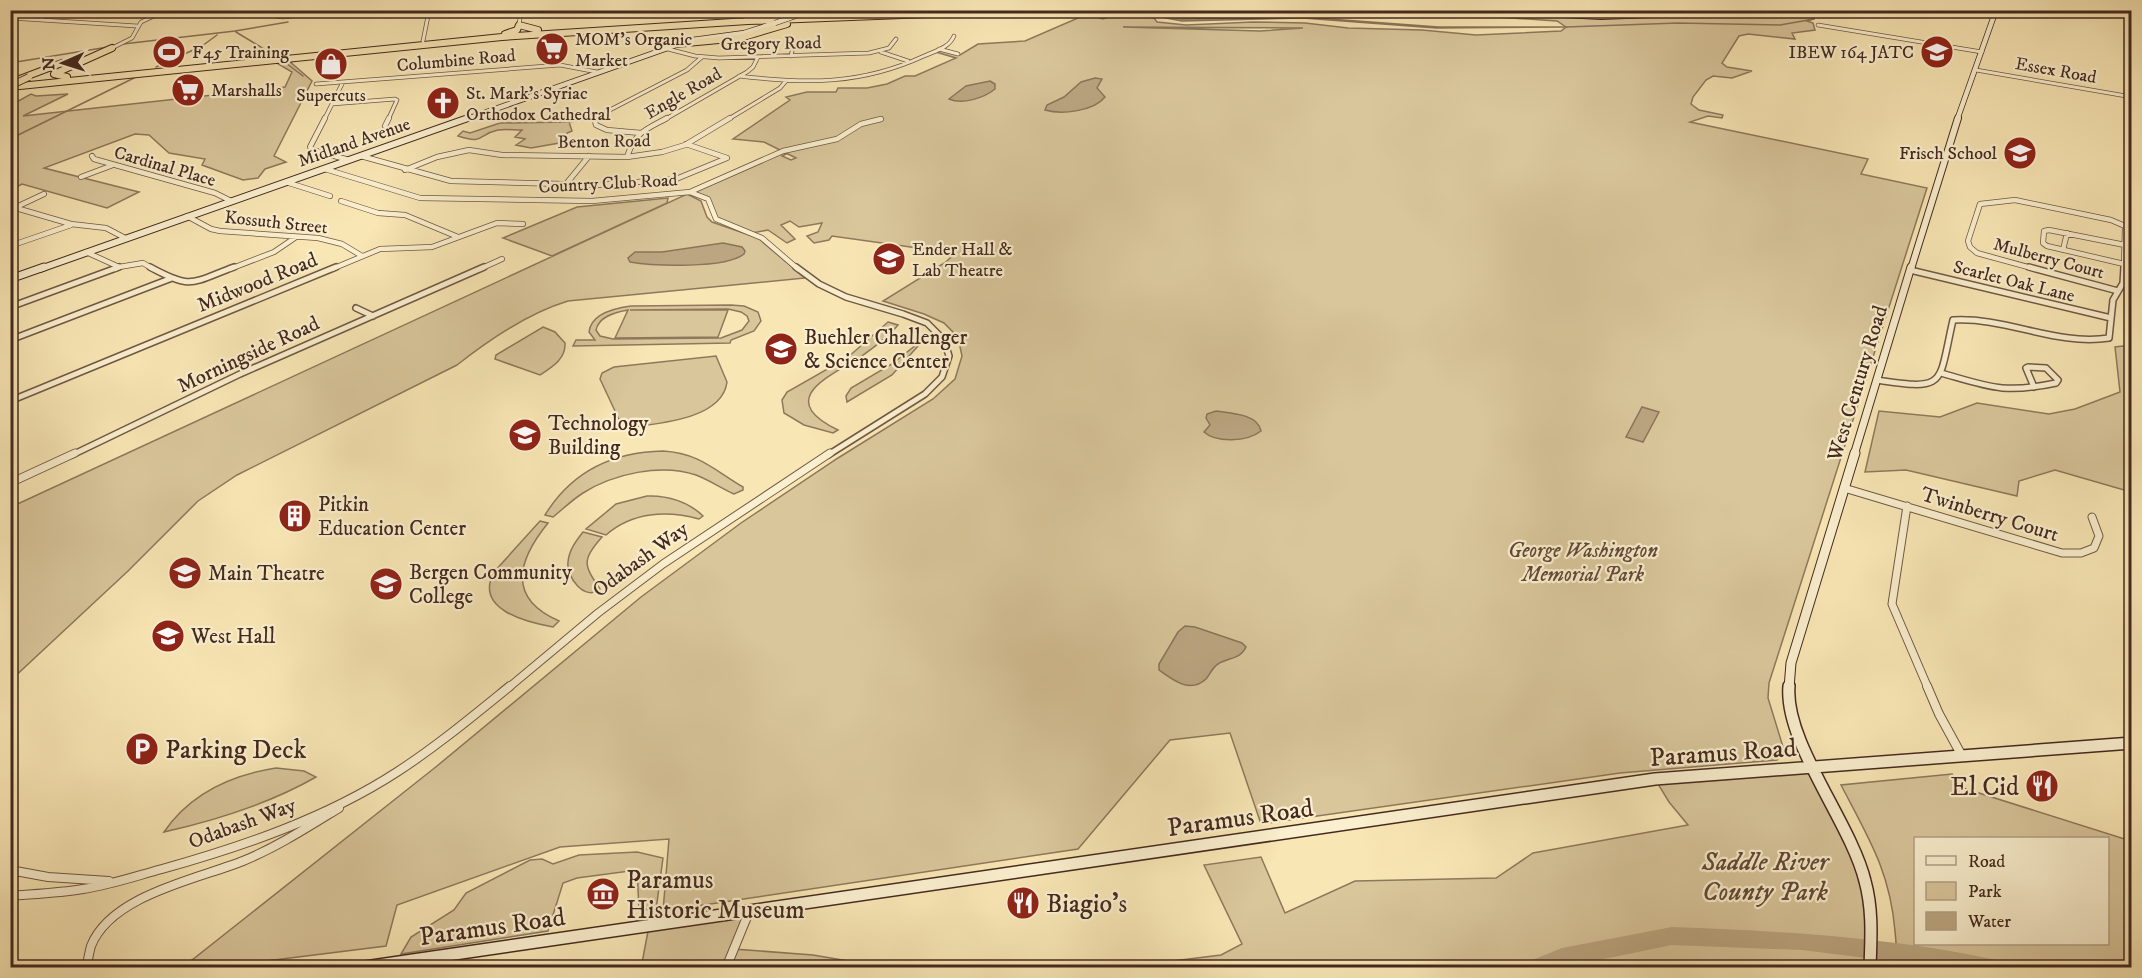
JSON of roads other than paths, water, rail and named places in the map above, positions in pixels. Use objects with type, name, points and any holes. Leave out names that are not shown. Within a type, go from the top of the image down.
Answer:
[{"type":"highway","points":[[659,24],[740,17],[769,10]]},
{"type":"highway","points":[[774,10],[774,13],[786,15],[858,15],[962,10]]},
{"type":"highway","points":[[825,10],[832,14],[858,15]]},
{"type":"highway","points":[[678,43],[740,38],[793,23],[845,18],[1029,10]]},
{"type":"highway","points":[[1485,10],[1610,16],[1742,10]]},
{"type":"highway","points":[[1547,10],[1630,14],[1703,12]]},
{"type":"highway","points":[[284,57],[423,41],[550,31],[832,15]]},
{"type":"highway","points":[[760,28],[734,34],[718,31],[721,27],[730,25],[799,17]]},
{"type":"highway","points":[[111,47],[54,74],[60,77],[94,75],[502,37],[799,17],[845,18]]},
{"type":"highway","points":[[503,35],[517,30],[519,24],[530,29],[550,31]]},
{"type":"highway","points":[[675,26],[697,27],[717,38]]},
{"type":"highway","points":[[678,43],[704,31]]},
{"type":"highway","points":[[10,77],[50,63],[111,47]]},
{"type":"highway","points":[[11,86],[27,77],[111,47]]},
{"type":"highway","points":[[11,86],[273,58]]},
{"type":"highway","points":[[11,86],[94,75]]},
{"type":"main road","points":[[799,17],[809,10]]},
{"type":"main road","name":"West Century Road","points":[[1870,968],[1872,919],[1865,880],[1859,862],[1797,734],[1790,713],[1791,663],[1944,158],[1996,11]]},
{"type":"main road","name":"Midland Avenue","points":[[10,279],[678,43],[744,33],[799,17]]},
{"type":"main road","name":"Paramus Road","points":[[358,968],[1595,787],[1698,775],[2132,743]]},
{"type":"street","points":[[38,20],[60,10]]},
{"type":"street","points":[[10,18],[137,26],[167,10]]},
{"type":"street","points":[[227,10],[282,17],[342,10]]},
{"type":"street","points":[[423,41],[428,16],[435,10]]},
{"type":"street","points":[[519,24],[526,10]]},
{"type":"street","points":[[1818,25],[1982,52]]},
{"type":"street","points":[[111,47],[132,38],[137,26]]},
{"type":"street","points":[[111,47],[133,33]]},
{"type":"street","points":[[739,76],[786,81],[864,77],[891,70],[950,44],[954,36]]},
{"type":"street","points":[[880,52],[893,45],[896,39]]},
{"type":"street","points":[[791,56],[793,47]]},
{"type":"street","name":"Gregory Road","points":[[663,48],[702,57],[880,52],[909,61]]},
{"type":"street","points":[[939,49],[958,54]]},
{"type":"street","points":[[641,133],[607,130],[596,125],[595,121],[606,112],[687,69],[702,57]]},
{"type":"street","name":"Engle Road","points":[[627,157],[632,142],[641,133],[753,67],[758,57]]},
{"type":"street","name":"Columbine Road","points":[[316,84],[560,65],[597,72]]},
{"type":"street","name":"Essex Road","points":[[1976,70],[2132,97]]},
{"type":"street","name":"Benton Road","points":[[405,170],[437,157],[469,150],[502,155],[627,157],[653,154],[686,144],[780,88],[786,81]]},
{"type":"street","points":[[343,82],[310,147],[313,150],[349,160]]},
{"type":"street","points":[[332,104],[395,99],[397,100],[385,126]]},
{"type":"street","name":"Country Club Road","points":[[325,169],[412,196],[431,199],[573,202],[690,192],[783,151],[837,139],[861,124],[881,119]]},
{"type":"street","points":[[361,156],[405,170],[459,182],[566,184],[631,184],[668,180],[690,175],[727,158],[686,144]]},
{"type":"street","name":"Cardinal Place","points":[[92,156],[94,159],[113,165],[215,193],[231,201]]},
{"type":"street","points":[[566,184],[589,156]]},
{"type":"street","points":[[81,177],[113,165]]},
{"type":"street","points":[[286,182],[330,196]]},
{"type":"street","name":"Odabash Way","points":[[10,896],[93,888],[118,882],[210,856],[344,802],[396,772],[462,725],[595,615],[649,574],[777,486],[925,394],[938,383],[950,361],[949,350],[936,330],[917,320],[854,300],[823,286],[802,272],[761,237],[716,219],[708,199],[690,192]]},
{"type":"street","points":[[13,209],[44,194]]},
{"type":"street","name":"Mulberry Court","points":[[2118,291],[1986,257],[1972,249],[1969,244],[1977,206],[1996,201],[2015,200],[2106,219],[2126,226],[2125,245]]},
{"type":"street","points":[[341,201],[378,213],[405,214],[458,237]]},
{"type":"street","points":[[13,209],[71,224],[106,228],[125,238]]},
{"type":"street","name":"Kossuth Street","points":[[187,216],[211,229],[220,231],[328,240],[362,256]]},
{"type":"street","name":"Midwood Road","points":[[10,401],[380,249],[432,248],[497,223],[523,224]]},
{"type":"street","points":[[10,246],[71,224]]},
{"type":"street","points":[[1877,380],[1922,386],[1932,383],[1941,373],[1950,324],[1953,320],[1971,319],[2036,334],[2081,340],[2109,338],[2113,300],[2123,283],[2124,264],[2125,245],[2067,233],[2044,231],[2043,243],[2124,264]]},
{"type":"street","points":[[2063,250],[2067,233]]},
{"type":"street","points":[[10,307],[119,267],[143,263],[186,283],[203,280],[274,252],[296,237]]},
{"type":"street","points":[[86,252],[119,267]]},
{"type":"street","name":"Morningside Road","points":[[10,483],[240,374],[502,259]]},
{"type":"street","name":"Scarlet Oak Lane","points":[[1911,270],[2111,318]]},
{"type":"street","points":[[10,340],[172,278]]},
{"type":"street","points":[[356,308],[373,316]]},
{"type":"street","points":[[1941,373],[2011,390],[2034,387],[2056,383],[2058,380],[2056,375],[2045,368],[2034,366],[2026,368],[2034,387]]},
{"type":"street","name":"Twinberry Court","points":[[1844,488],[2050,550],[2071,554],[2088,552],[2097,545],[2098,527],[2092,518]]},
{"type":"street","points":[[1907,506],[1892,604],[1939,714],[1962,756]]},
{"type":"street","points":[[86,968],[87,954],[94,939],[108,922],[131,904],[274,847],[396,772]]},
{"type":"street","points":[[10,870],[48,878],[118,882]]},
{"type":"street","points":[[726,968],[748,912]]},
{"type":"water","points":[[1129,11],[1142,11],[1182,19],[1302,17],[1439,27],[1566,27],[1436,28],[1303,18],[1182,21]]},
{"type":"water","points":[[1095,78],[1102,79],[1097,88],[1105,97],[1100,102],[1077,111],[1045,110],[1047,105],[1064,97],[1081,82]]},
{"type":"water","points":[[990,81],[995,84],[995,89],[985,95],[966,101],[949,99],[966,86]]},
{"type":"water","points":[[723,243],[742,247],[744,254],[722,262],[689,265],[630,262],[628,258],[635,252],[662,252]]},
{"type":"water","points":[[1642,407],[1659,412],[1643,442],[1626,437]]},
{"type":"water","points":[[1216,411],[1249,418],[1259,425],[1261,431],[1255,435],[1232,440],[1209,436],[1204,432],[1210,425],[1206,418],[1207,414]]},
{"type":"water","points":[[1185,626],[1195,627],[1242,643],[1246,647],[1241,654],[1216,665],[1206,679],[1200,683],[1182,684],[1159,670],[1159,664],[1178,632]]},
{"type":"waterway","points":[[1566,27],[1678,23],[1780,25],[1814,19]]},
{"type":"waterway","points":[[123,44],[235,31],[288,22]]},
{"type":"waterway","points":[[236,32],[277,57]]},
{"type":"waterway","points":[[156,67],[202,46],[217,35]]},
{"type":"waterway","points":[[10,63],[108,47]]},
{"type":"waterway","points":[[282,60],[303,76]]},
{"type":"waterway","points":[[10,139],[136,77]]},
{"type":"waterway","points":[[1537,968],[1562,957],[1672,936],[1802,941],[1935,956],[1992,968]]},
{"type":"place","name":"MOM's Organic Market","points":[[552,49]]},
{"type":"place","name":"F45 Training","points":[[169,52]]},
{"type":"place","name":"IBEW 164 JATC","points":[[1937,52]]},
{"type":"place","name":"Supercuts","points":[[331,64]]},
{"type":"place","name":"Marshalls","points":[[188,90]]},
{"type":"place","name":"St. Mark's Syriac Orthodox Cathedral","points":[[443,103]]},
{"type":"place","name":"Frisch School","points":[[2020,153]]},
{"type":"place","name":"Ender Hall & Lab Theatre","points":[[889,259]]},
{"type":"place","name":"Buehler Challenger & Science Center","points":[[781,349]]},
{"type":"place","name":"Technology Building","points":[[525,435]]},
{"type":"place","name":"Pitkin Education Center","points":[[295,516]]},
{"type":"place","name":"Main Theatre","points":[[185,573]]},
{"type":"place","name":"Bergen Community College","points":[[386,584]]},
{"type":"place","name":"West Hall","points":[[168,636]]},
{"type":"place","name":"Parking Deck","points":[[142,749]]},
{"type":"place","name":"El Cid","points":[[2042,786]]},
{"type":"place","name":"Paramus Historic Museum","points":[[603,894]]},
{"type":"place","name":"Biagio's","points":[[1023,903]]},
{"type":"park label","name":"George Washington Memorial Park","points":[[1583,562]]},
{"type":"park label","name":"Saddle River County Park","points":[[1765,876]]}]
